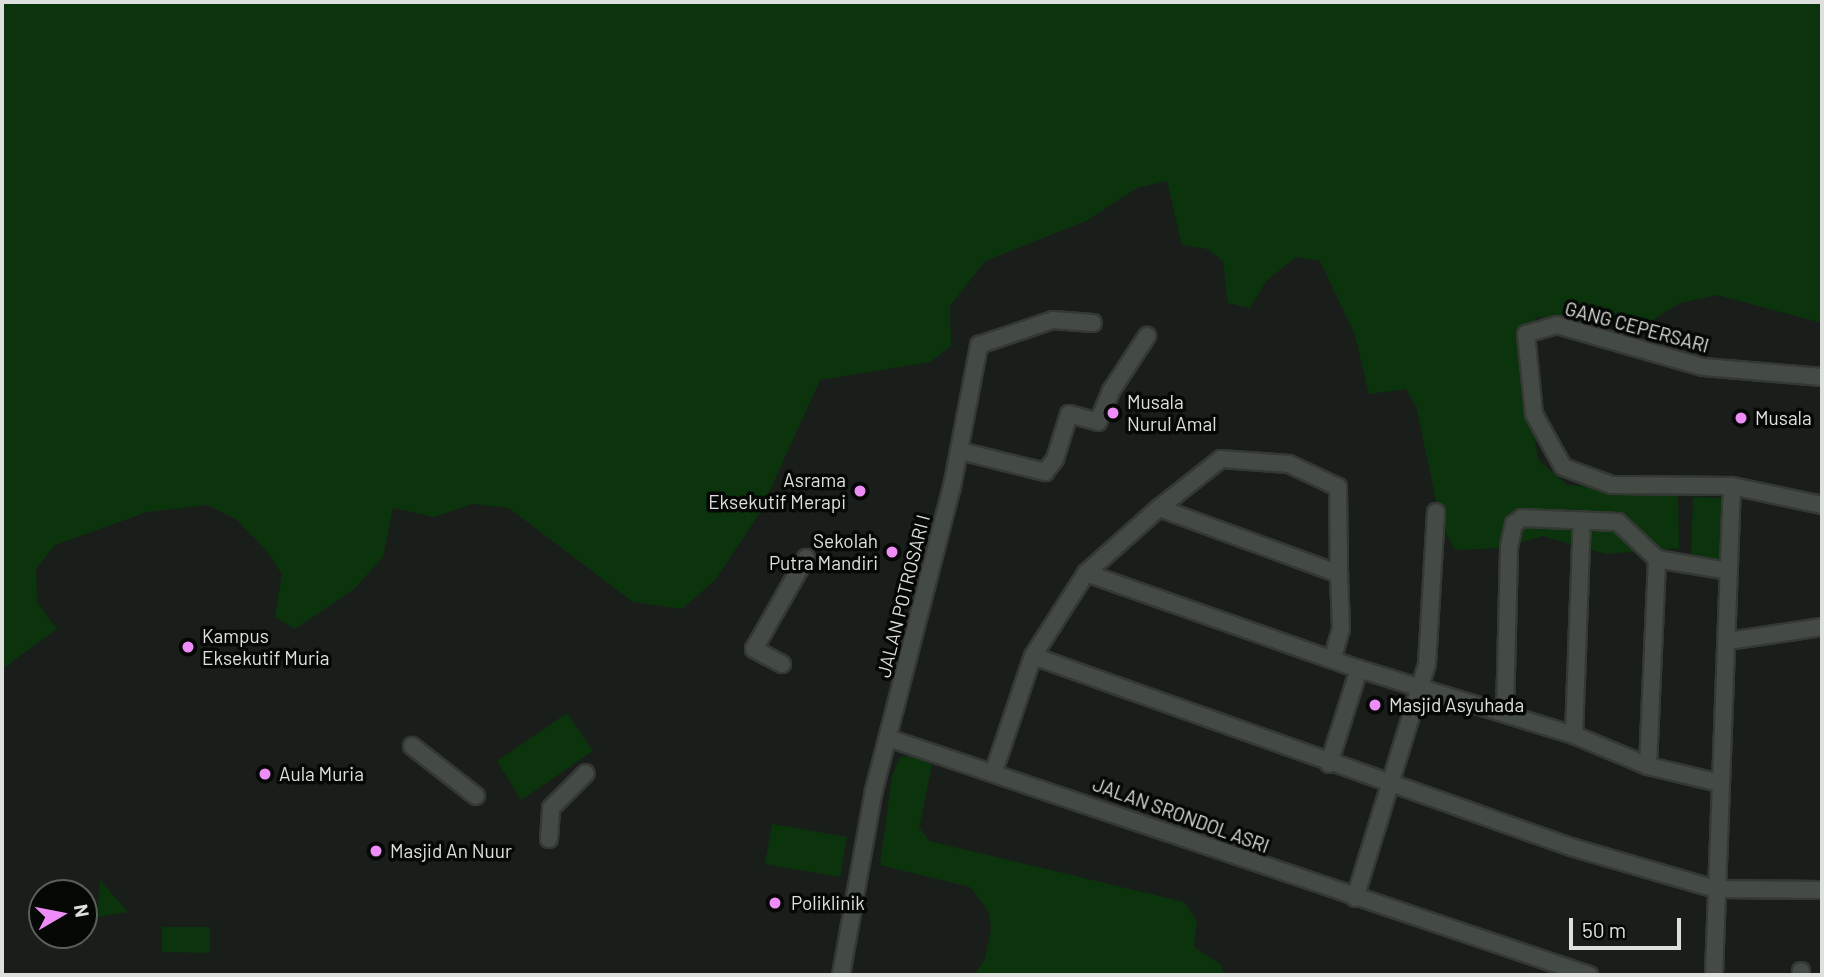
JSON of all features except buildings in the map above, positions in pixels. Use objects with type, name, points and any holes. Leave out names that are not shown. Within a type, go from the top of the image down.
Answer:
[{"type":"street","name":"JALAN POTROSARI I","points":[[841,975],[874,790],[891,739],[960,451],[983,340],[1053,320],[1093,323]]},
{"type":"street","name":"GANG CEPERSARI","points":[[1732,486],[1612,485],[1560,466],[1534,414],[1526,334],[1558,325],[1703,367],[1822,377]]},
{"type":"street","points":[[960,451],[1045,472],[1055,460],[1069,414],[1098,422],[1111,391],[1147,335]]},
{"type":"street","points":[[994,771],[1033,656],[1086,573],[1159,508],[1221,459],[1289,464],[1338,487],[1342,620],[1332,660]]},
{"type":"street","points":[[1714,975],[1720,783],[1729,641],[1732,486],[1822,505]]},
{"type":"street","points":[[1159,508],[1339,574]]},
{"type":"street","points":[[1355,898],[1421,690],[1431,634],[1436,512]]},
{"type":"street","points":[[1505,714],[1514,524],[1533,516],[1618,522],[1657,559],[1729,571]]},
{"type":"street","points":[[1574,735],[1582,520]]},
{"type":"street","points":[[782,664],[754,649],[806,558]]},
{"type":"street","points":[[1647,766],[1657,559]]},
{"type":"street","points":[[1086,573],[1421,690],[1574,735],[1647,766],[1720,783]]},
{"type":"street","points":[[1729,641],[1822,627]]},
{"type":"street","points":[[1033,656],[1391,786],[1716,889],[1822,890]]},
{"type":"street","points":[[1329,764],[1359,669]]},
{"type":"street","name":"JALAN SRONDOL ASRI","points":[[891,739],[994,771],[1355,898],[1588,975]]},
{"type":"street","points":[[412,746],[476,796]]},
{"type":"street","points":[[549,839],[551,808],[586,773]]},
{"type":"green space","points":[[2,2],[1822,2],[1822,323],[1717,295],[1680,303],[1636,330],[1537,317],[1527,335],[1525,372],[1538,460],[1567,485],[1678,493],[1679,548],[1606,554],[1543,536],[1501,548],[1455,550],[1441,524],[1416,406],[1406,389],[1369,394],[1355,335],[1320,261],[1296,257],[1266,281],[1250,308],[1228,303],[1223,261],[1207,249],[1182,245],[1167,181],[1137,188],[1086,221],[985,261],[950,306],[951,346],[930,362],[820,380],[759,514],[715,580],[682,609],[633,602],[509,508],[472,504],[434,517],[393,508],[383,557],[353,590],[295,629],[275,617],[282,574],[266,550],[237,520],[207,505],[147,512],[55,545],[36,569],[37,602],[57,629],[2,669]]},
{"type":"green space","points":[[1693,497],[1727,498],[1725,565],[1691,564]]},
{"type":"green space","points":[[567,713],[593,751],[521,800],[497,761]]},
{"type":"green space","points":[[915,756],[932,765],[919,827],[929,841],[1184,902],[1197,921],[1194,947],[1220,964],[1224,975],[974,975],[985,959],[991,928],[988,910],[970,887],[880,865],[892,776],[900,757]]},
{"type":"green space","points":[[772,824],[847,837],[840,877],[765,864]]},
{"type":"green space","points":[[100,880],[128,912],[98,917]]},
{"type":"green space","points":[[162,927],[210,927],[210,953],[162,952]]},
{"type":"place","name":"Musala Nurul Amal","points":[[1113,413]]},
{"type":"place","name":"Musala","points":[[1741,418]]},
{"type":"place","name":"Asrama Eksekutif Merapi","points":[[860,491]]},
{"type":"place","name":"Sekolah Putra Mandiri","points":[[892,552]]},
{"type":"place","name":"Kampus Eksekutif Muria","points":[[188,647]]},
{"type":"place","name":"Masjid Asyuhada","points":[[1375,705]]},
{"type":"place","name":"Aula Muria","points":[[265,774]]},
{"type":"place","name":"Masjid An Nuur","points":[[376,851]]},
{"type":"place","name":"Poliklinik","points":[[775,903]]}]
